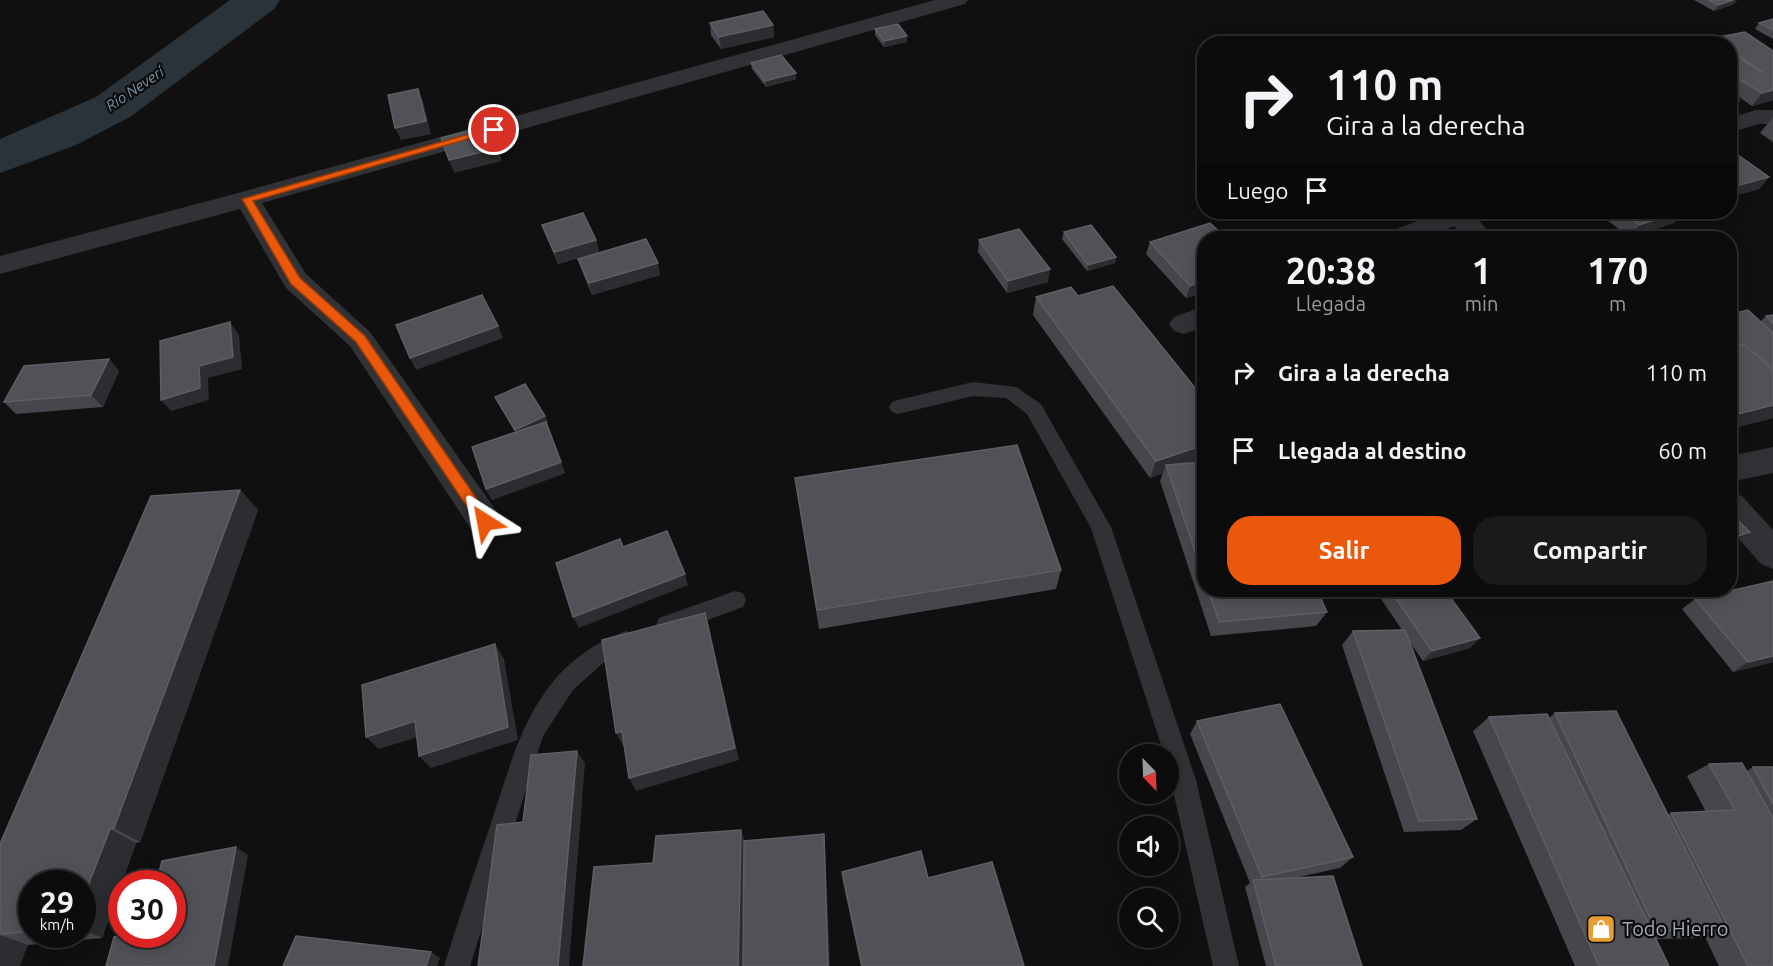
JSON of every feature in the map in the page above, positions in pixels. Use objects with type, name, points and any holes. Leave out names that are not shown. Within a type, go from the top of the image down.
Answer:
[{"type":"street","points":[[0,265],[247,199],[958,0]]},
{"type":"street","points":[[1737,124],[1756,117],[1773,117]]},
{"type":"street","points":[[247,199],[296,281],[360,339],[485,522]]},
{"type":"street","points":[[1416,231],[1446,219]]},
{"type":"street","points":[[1466,219],[1475,231]]},
{"type":"street","points":[[1737,468],[1773,460]]},
{"type":"street","points":[[1737,514],[1773,554]]},
{"type":"lane","points":[[898,407],[973,389],[1010,392],[1034,409],[1101,527],[1184,780],[1226,966]]},
{"type":"lane","points":[[457,966],[533,731],[565,683],[595,656],[630,639],[735,600]]},
{"type":"building","points":[[1709,0],[1733,0],[1718,5]]},
{"type":"building","points":[[763,11],[773,25],[719,37],[710,23]]},
{"type":"building","points":[[1773,19],[1773,30],[1759,23]]},
{"type":"building","points":[[898,24],[907,36],[884,41],[875,29]]},
{"type":"building","points":[[1745,32],[1773,51],[1773,90],[1762,93],[1737,78],[1737,56],[1764,73],[1737,54],[1737,36],[1724,36]]},
{"type":"building","points":[[781,55],[796,73],[765,81],[751,63]]},
{"type":"building","points":[[418,89],[426,121],[395,128],[388,95]]},
{"type":"building","points":[[488,126],[498,148],[449,160],[441,138]]},
{"type":"building","points":[[1738,155],[1769,177],[1737,186]]},
{"type":"building","points":[[583,213],[596,240],[554,252],[542,225]]},
{"type":"building","points":[[1631,219],[1658,219],[1639,225]]},
{"type":"building","points":[[1210,223],[1219,231],[1197,231],[1197,284],[1190,286],[1150,242]]},
{"type":"building","points":[[1091,225],[1116,257],[1088,265],[1064,232]]},
{"type":"building","points":[[1019,229],[1050,269],[1008,281],[979,240]]},
{"type":"building","points":[[646,239],[658,263],[589,283],[578,259]]},
{"type":"building","points":[[1113,286],[1197,390],[1197,447],[1156,461],[1036,297],[1071,287],[1078,296]]},
{"type":"building","points":[[482,295],[498,326],[410,358],[396,325]]},
{"type":"building","points":[[1748,310],[1773,333],[1773,370],[1744,344],[1737,345],[1737,312]]},
{"type":"building","points":[[1773,315],[1773,323],[1766,316]]},
{"type":"building","points":[[230,322],[233,357],[199,366],[200,388],[161,400],[160,341]]},
{"type":"building","points":[[1744,344],[1773,370],[1773,405],[1737,414],[1737,346]]},
{"type":"building","points":[[109,359],[91,395],[4,402],[24,366]]},
{"type":"building","points":[[525,384],[545,416],[515,430],[495,397]]},
{"type":"building","points":[[546,422],[561,462],[486,489],[472,447]]},
{"type":"building","points":[[1017,445],[1061,570],[817,610],[795,478]]},
{"type":"building","points":[[1197,463],[1197,557],[1166,465]]},
{"type":"building","points":[[240,490],[114,828],[110,829],[94,870],[18,870],[18,932],[0,934],[0,844],[151,496]]},
{"type":"building","points":[[1737,520],[1750,532],[1737,537]]},
{"type":"building","points":[[667,531],[685,574],[573,617],[556,563],[620,539],[623,547]]},
{"type":"building","points":[[1773,581],[1773,656],[1748,662],[1695,599],[1737,597],[1737,589]]},
{"type":"building","points":[[1210,597],[1320,597],[1327,612],[1219,622]]},
{"type":"building","points":[[1395,597],[1450,597],[1480,638],[1432,651]]},
{"type":"building","points":[[705,613],[735,748],[629,778],[622,731],[616,733],[602,640]]},
{"type":"building","points":[[1405,630],[1477,819],[1419,821],[1353,631]]},
{"type":"building","points":[[495,644],[508,727],[419,756],[415,721],[366,737],[362,685]]},
{"type":"building","points":[[1280,704],[1353,857],[1262,877],[1197,721]]},
{"type":"building","points":[[1616,711],[1725,929],[1656,931],[1555,713]]},
{"type":"building","points":[[1547,714],[1669,966],[1599,966],[1489,717]]},
{"type":"building","points":[[577,751],[558,966],[478,966],[497,825],[523,822],[531,755]]},
{"type":"building","points":[[1742,763],[1773,818],[1773,966],[1748,966],[1671,813],[1735,810],[1709,764]]},
{"type":"building","points":[[1753,767],[1773,767],[1773,804]]},
{"type":"building","points":[[741,830],[738,966],[583,966],[594,867],[653,863],[656,836]]},
{"type":"building","points":[[824,834],[828,966],[743,966],[744,841]]},
{"type":"building","points":[[236,847],[214,966],[106,966],[111,948],[186,948],[186,870],[160,870],[162,861]]},
{"type":"building","points":[[921,851],[928,878],[992,862],[1024,966],[862,966],[842,872]]},
{"type":"building","points":[[1333,876],[1362,966],[1276,966],[1253,880]]},
{"type":"building","points":[[296,936],[431,952],[426,966],[283,966]]},
{"type":"waterway","name":"Río Neverí","points":[[0,157],[58,134],[113,107],[258,0]]},
{"type":"place","name":"Todo Hierro","points":[[1601,929]]},
{"type":"route","points":[[485,522],[360,339],[296,281],[247,199],[494,130]]}]
